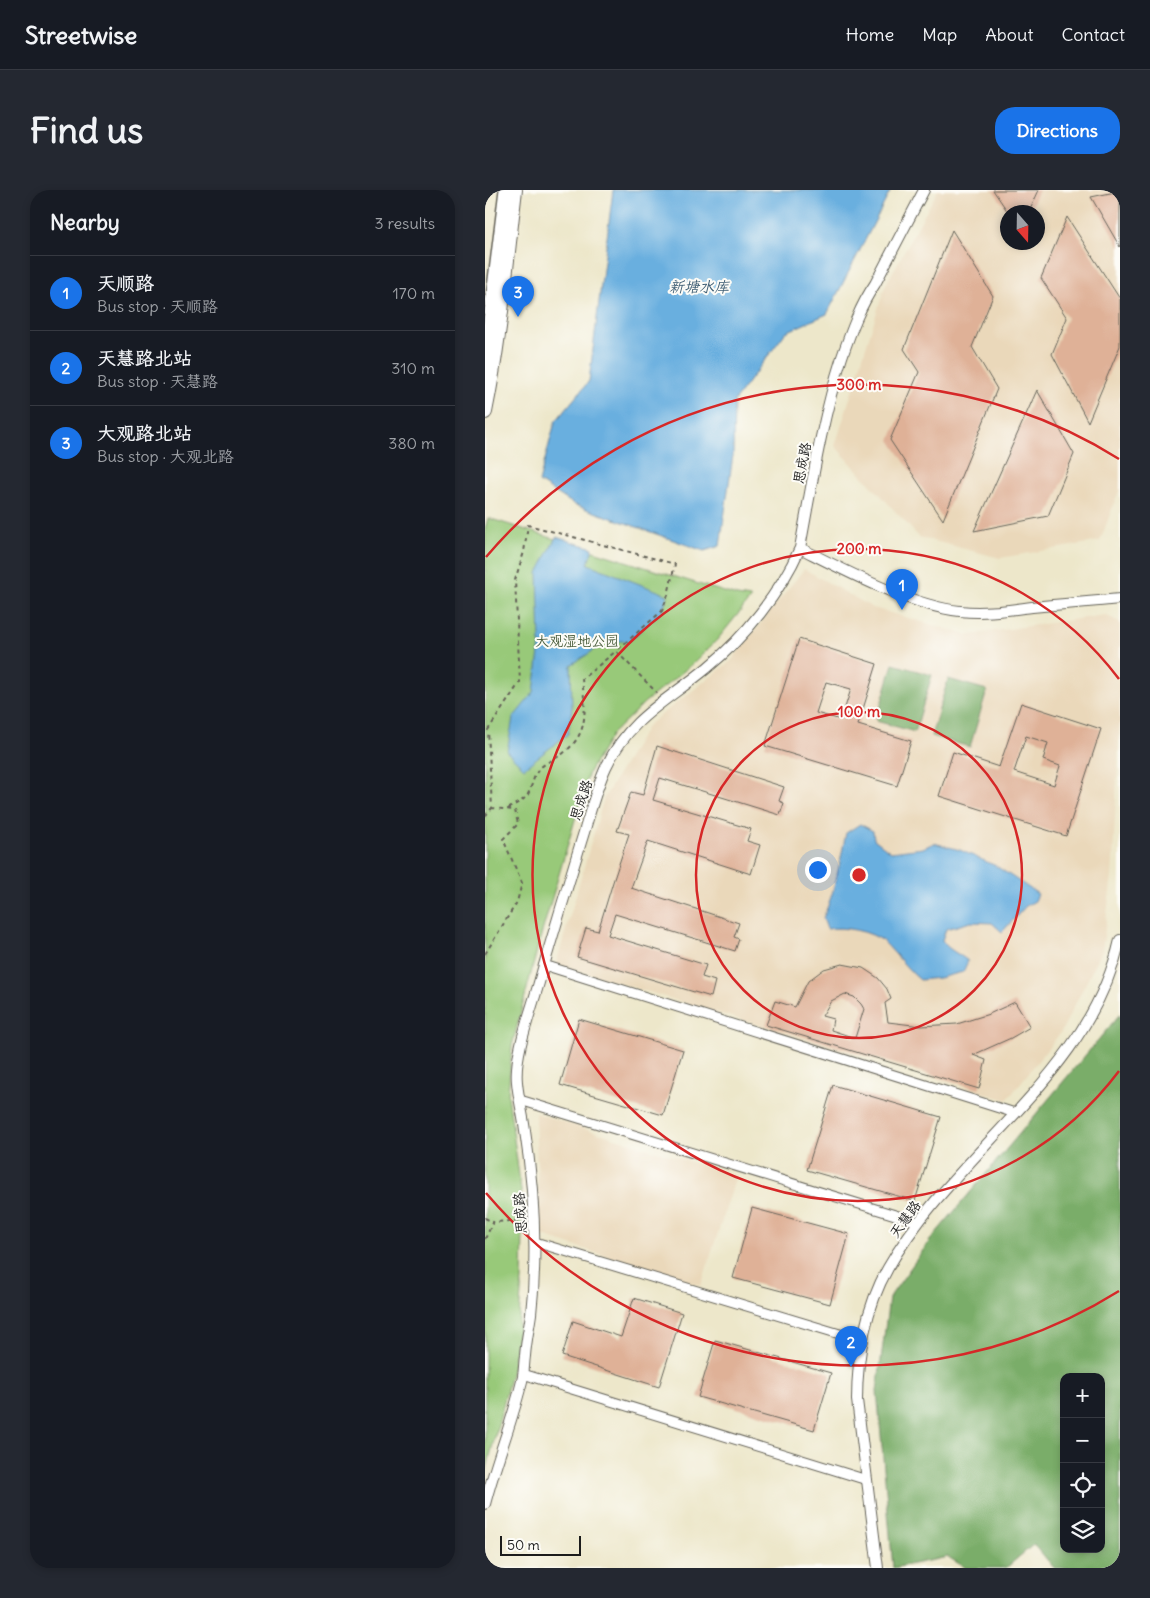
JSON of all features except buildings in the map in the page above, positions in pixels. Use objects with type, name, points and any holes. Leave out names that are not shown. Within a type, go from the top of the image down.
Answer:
[{"type":"highway","points":[[485,370],[507,190]]},
{"type":"main road","points":[[485,412],[499,334],[515,190]]},
{"type":"street","name":"思成路","points":[[485,1504],[523,1374],[531,1315],[535,1219],[524,1122],[516,1081],[518,1064],[544,965],[594,800],[607,767],[626,734],[646,714],[707,669],[729,648],[778,589],[793,564],[800,548],[825,417],[850,334],[866,297],[875,284],[924,190]]},
{"type":"street","points":[[800,548],[899,594],[941,608],[959,611],[981,612],[1120,599]]},
{"type":"street","name":"天慧路","points":[[878,1568],[857,1400],[857,1376],[863,1341],[876,1294],[887,1270],[918,1222],[1061,1061],[1081,1031],[1111,972],[1120,940]]},
{"type":"street","points":[[544,965],[1015,1113]]},
{"type":"street","points":[[520,1100],[918,1222]]},
{"type":"street","points":[[535,1242],[863,1341]]},
{"type":"street","points":[[523,1374],[867,1480]]},
{"type":"path","points":[[485,816],[492,808],[488,730],[520,682],[515,580],[524,552],[529,525],[675,564],[668,595],[662,611],[582,679],[585,705],[584,726],[578,739],[566,752],[542,766],[533,776],[527,797],[508,809]]},
{"type":"path","points":[[616,651],[663,700]]},
{"type":"path","points":[[485,954],[517,902],[521,883],[503,839],[518,824],[515,810],[492,808]]},
{"type":"path","points":[[485,1218],[493,1222],[535,1219]]},
{"type":"path","points":[[485,1238],[493,1222]]},
{"type":"shaded area","points":[[938,190],[1120,190],[1120,488],[1100,541],[1000,558],[919,537],[835,446],[885,286]]},
{"type":"shaded area","points":[[804,569],[873,608],[968,635],[1105,615],[1120,622],[1120,720],[1112,876],[1102,951],[1061,1032],[1007,1100],[556,964],[604,798],[648,725],[731,661]]},
{"type":"shaded area","points":[[535,1113],[736,1176],[701,1286],[540,1235]]},
{"type":"green space","name":"大观湿地公园","points":[[488,518],[737,596],[751,598],[717,640],[694,663],[645,702],[612,734],[589,772],[540,939],[512,1046],[508,1095],[521,1190],[523,1230],[522,1280],[518,1330],[512,1370],[485,1476],[485,529]]},
{"type":"green space","points":[[893,664],[932,675],[915,732],[876,721]]},
{"type":"green space","points":[[948,679],[987,690],[970,747],[931,736]]},
{"type":"green space","points":[[1120,1014],[1120,1568],[1054,1568],[1034,1544],[1006,1568],[966,1568],[948,1557],[893,1568],[877,1391],[889,1298],[931,1239]]},
{"type":"water","name":"新塘水库","points":[[613,190],[891,190],[827,314],[786,332],[734,401],[733,455],[720,546],[704,551],[575,505],[539,482],[555,422],[589,381]]},
{"type":"water","points":[[556,537],[593,548],[588,564],[668,595],[662,611],[629,641],[608,641],[571,665],[572,708],[568,734],[524,768],[507,752],[513,718],[534,692],[540,644],[538,573]]},
{"type":"water","points":[[860,824],[873,831],[874,839],[891,852],[923,848],[934,843],[960,850],[996,866],[1038,894],[1035,901],[1026,906],[1002,932],[992,923],[971,922],[946,929],[942,940],[944,943],[968,961],[963,972],[939,978],[920,980],[879,938],[857,930],[827,929],[823,918],[834,887],[846,833]]},
{"type":"place","name":"大观路北站","points":[[518,317]]},
{"type":"place","name":"天顺路","points":[[902,610]]},
{"type":"place","name":"天慧路北站","points":[[851,1367]]}]
